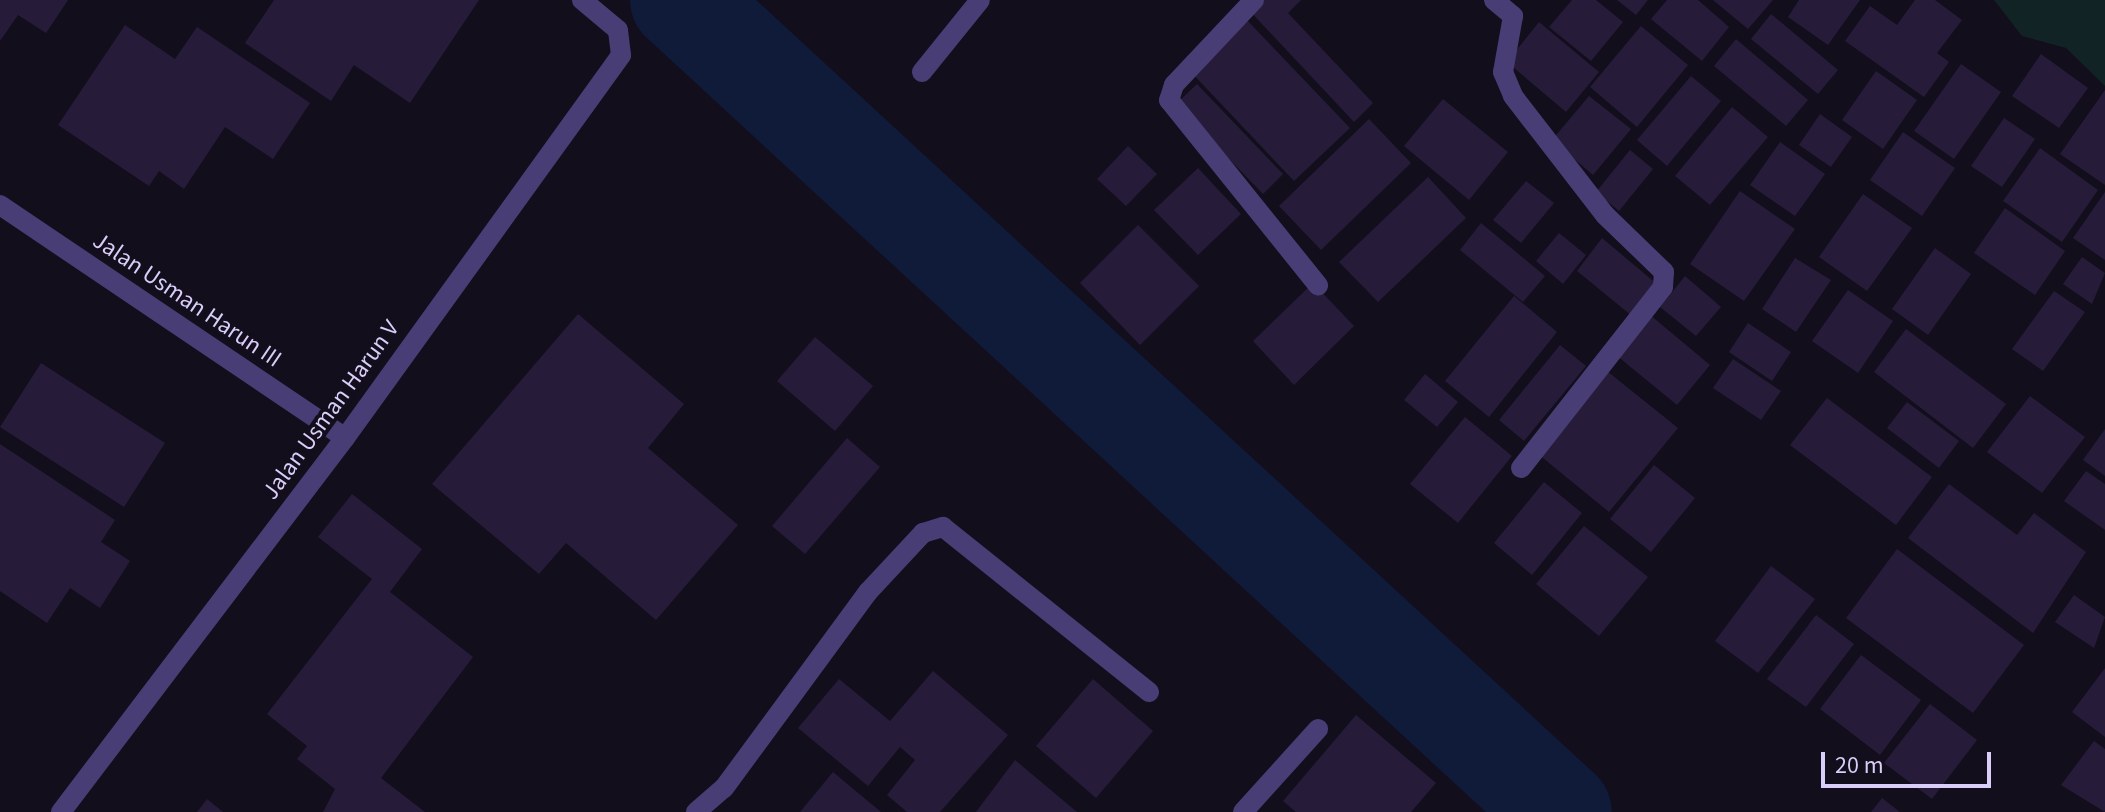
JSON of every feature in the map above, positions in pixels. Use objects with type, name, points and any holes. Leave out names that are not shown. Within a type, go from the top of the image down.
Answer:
[{"type":"street","name":"Jalan Usman Harun V","points":[[61,812],[345,438],[621,55],[618,30],[582,0]]},
{"type":"street","points":[[922,72],[980,0]]},
{"type":"street","points":[[1254,0],[1174,85],[1169,100],[1318,285]]},
{"type":"street","points":[[1494,0],[1513,16],[1503,72],[1513,96],[1605,215],[1664,272],[1663,287],[1521,468]]},
{"type":"street","name":"Jalan Usman Harun III","points":[[0,205],[345,438]]},
{"type":"street","points":[[696,812],[724,788],[868,592],[923,533],[943,527],[1149,692]]},
{"type":"street","points":[[1243,812],[1318,729]]},
{"type":"shaded area","points":[[1994,0],[2105,0],[2105,86],[2066,48],[2022,36]]},
{"type":"building","points":[[0,0],[68,0],[46,33],[18,15],[0,41]]},
{"type":"building","points":[[274,0],[479,0],[410,103],[354,65],[331,101],[245,43]]},
{"type":"building","points":[[1256,0],[1301,0],[1288,13],[1373,103],[1354,122],[1247,8]]},
{"type":"building","points":[[1572,0],[1596,0],[1623,22],[1591,61],[1549,27]]},
{"type":"building","points":[[1617,0],[1648,0],[1636,15]]},
{"type":"building","points":[[1667,0],[1698,0],[1729,27],[1702,61],[1651,19]]},
{"type":"building","points":[[1713,0],[1773,0],[1748,29]]},
{"type":"building","points":[[1799,0],[1860,0],[1828,45],[1788,17]]},
{"type":"building","points":[[1915,0],[1935,0],[1962,20],[1937,53],[1949,62],[1924,97],[1845,41],[1870,6],[1897,25]]},
{"type":"building","points":[[1771,14],[1838,70],[1818,94],[1751,39]]},
{"type":"building","points":[[1244,17],[1350,128],[1294,181],[1189,70]]},
{"type":"building","points":[[1539,22],[1599,72],[1566,112],[1507,62]]},
{"type":"building","points":[[125,25],[175,59],[197,27],[310,103],[273,159],[225,127],[184,189],[159,171],[149,186],[58,125]]},
{"type":"building","points":[[1641,26],[1688,65],[1637,127],[1590,87]]},
{"type":"building","points":[[1736,39],[1808,100],[1786,126],[1714,66]]},
{"type":"building","points":[[2041,54],[2088,88],[2059,128],[2012,96]]},
{"type":"building","points":[[1961,64],[2001,92],[1954,159],[1914,131]]},
{"type":"building","points":[[1876,71],[1917,100],[1883,149],[1842,120]]},
{"type":"building","points":[[1691,76],[1721,101],[1667,166],[1637,140]]},
{"type":"building","points":[[1197,84],[1283,174],[1263,194],[1176,104]]},
{"type":"building","points":[[2105,90],[2105,185],[2060,154]]},
{"type":"building","points":[[1589,96],[1631,129],[1593,175],[1552,140]]},
{"type":"building","points":[[1443,99],[1508,152],[1469,200],[1404,146]]},
{"type":"building","points":[[1732,107],[1768,137],[1710,205],[1675,176]]},
{"type":"building","points":[[1820,114],[1852,137],[1831,167],[1799,145]]},
{"type":"building","points":[[2004,118],[2035,139],[2002,187],[1971,166]]},
{"type":"building","points":[[1369,119],[1411,163],[1321,250],[1279,206]]},
{"type":"building","points":[[1903,132],[1955,168],[1922,216],[1870,180]]},
{"type":"building","points":[[1780,142],[1825,174],[1795,216],[1750,185]]},
{"type":"building","points":[[1128,146],[1157,174],[1126,206],[1097,179]]},
{"type":"building","points":[[2040,148],[2098,190],[2062,242],[2003,201]]},
{"type":"building","points":[[1630,150],[1653,169],[1619,211],[1596,192]]},
{"type":"building","points":[[1198,168],[1241,214],[1198,255],[1154,210]]},
{"type":"building","points":[[1428,177],[1466,218],[1378,302],[1339,262]]},
{"type":"building","points":[[1526,181],[1554,203],[1521,243],[1493,220]]},
{"type":"building","points":[[1740,191],[1795,229],[1744,301],[1690,264]]},
{"type":"building","points":[[2105,192],[2105,260],[2073,238]]},
{"type":"building","points":[[1863,194],[1912,228],[1867,291],[1819,257]]},
{"type":"building","points":[[2005,208],[2065,251],[2035,295],[1974,253]]},
{"type":"building","points":[[1481,223],[1545,276],[1523,302],[1460,250]]},
{"type":"building","points":[[1138,225],[1199,286],[1140,345],[1080,283]]},
{"type":"building","points":[[1559,233],[1586,255],[1563,284],[1536,261]]},
{"type":"building","points":[[1602,238],[1658,285],[1632,316],[1577,271]]},
{"type":"building","points":[[1935,248],[1971,274],[1928,335],[1892,309]]},
{"type":"building","points":[[2082,257],[2105,273],[2092,304],[2063,284]]},
{"type":"building","points":[[1795,258],[1831,280],[1796,332],[1762,309]]},
{"type":"building","points":[[1685,276],[1721,307],[1696,336],[1660,307]]},
{"type":"building","points":[[1313,283],[1354,326],[1294,385],[1253,341]]},
{"type":"building","points":[[1848,290],[1893,321],[1858,373],[1812,341]]},
{"type":"building","points":[[2054,291],[2085,312],[2043,371],[2012,349]]},
{"type":"building","points":[[1514,296],[1557,332],[1489,417],[1445,381]]},
{"type":"building","points":[[578,314],[684,404],[648,448],[738,525],[656,620],[566,543],[539,574],[432,484]]},
{"type":"building","points":[[1649,314],[1710,365],[1677,405],[1616,355]]},
{"type":"building","points":[[1748,323],[1791,352],[1772,381],[1729,352]]},
{"type":"building","points":[[1906,329],[2006,404],[1973,448],[1874,372]]},
{"type":"building","points":[[815,337],[873,386],[835,431],[777,381]]},
{"type":"building","points":[[1560,345],[1586,366],[1524,441],[1499,420]]},
{"type":"building","points":[[1733,359],[1781,391],[1761,420],[1713,388]]},
{"type":"building","points":[[41,363],[165,443],[124,507],[0,427]]},
{"type":"building","points":[[1607,371],[1678,428],[1609,512],[1538,454]]},
{"type":"building","points":[[1425,374],[1458,402],[1437,427],[1404,400]]},
{"type":"building","points":[[2030,396],[2085,437],[2042,493],[1987,452]]},
{"type":"building","points":[[1827,398],[1932,477],[1896,525],[1790,445]]},
{"type":"building","points":[[1907,402],[1959,441],[1939,468],[1887,428]]},
{"type":"building","points":[[1465,417],[1512,456],[1458,523],[1410,484]]},
{"type":"building","points":[[2105,429],[2105,476],[2083,460]]},
{"type":"building","points":[[847,438],[880,467],[805,554],[772,526]]},
{"type":"building","points":[[0,444],[115,520],[101,542],[130,561],[100,608],[70,588],[47,623],[0,591]]},
{"type":"building","points":[[1654,465],[1695,498],[1651,552],[1610,519]]},
{"type":"building","points":[[2086,471],[2105,484],[2105,530],[2064,501]]},
{"type":"building","points":[[1544,482],[1582,513],[1532,575],[1494,543]]},
{"type":"building","points":[[1949,484],[2017,535],[2034,513],[2086,552],[2033,633],[1908,538]]},
{"type":"building","points":[[352,494],[422,549],[390,592],[473,657],[381,778],[425,812],[323,812],[335,789],[297,759],[307,746],[267,714],[372,579],[318,537]]},
{"type":"building","points":[[1584,526],[1648,577],[1599,636],[1536,584]]},
{"type":"building","points":[[1897,549],[2024,645],[1973,713],[1846,618]]},
{"type":"building","points":[[1771,566],[1815,599],[1758,673],[1715,641]]},
{"type":"building","points":[[2074,595],[2105,617],[2094,648],[2055,622]]},
{"type":"building","points":[[1816,615],[1854,644],[1806,707],[1767,679]]},
{"type":"building","points":[[1861,655],[1921,700],[1880,755],[1820,709]]},
{"type":"building","points":[[2105,668],[2105,737],[2072,712]]},
{"type":"building","points":[[933,671],[1008,735],[940,812],[907,812],[887,795],[915,760],[900,747],[868,786],[798,728],[839,679],[890,721]]},
{"type":"building","points":[[1093,679],[1153,731],[1096,798],[1036,746]]},
{"type":"building","points":[[1930,704],[1977,740],[1932,799],[1884,763]]},
{"type":"building","points":[[1356,715],[1436,783],[1411,812],[1296,812],[1283,801]]},
{"type":"building","points":[[2094,741],[2105,749],[2105,812],[2061,785]]},
{"type":"building","points":[[1015,760],[1077,812],[976,812]]},
{"type":"building","points":[[833,772],[881,812],[800,812]]},
{"type":"building","points":[[1882,798],[1900,812],[1871,812]]},
{"type":"building","points":[[207,799],[223,812],[197,812]]},
{"type":"waterway","points":[[681,0],[1561,812]]}]
